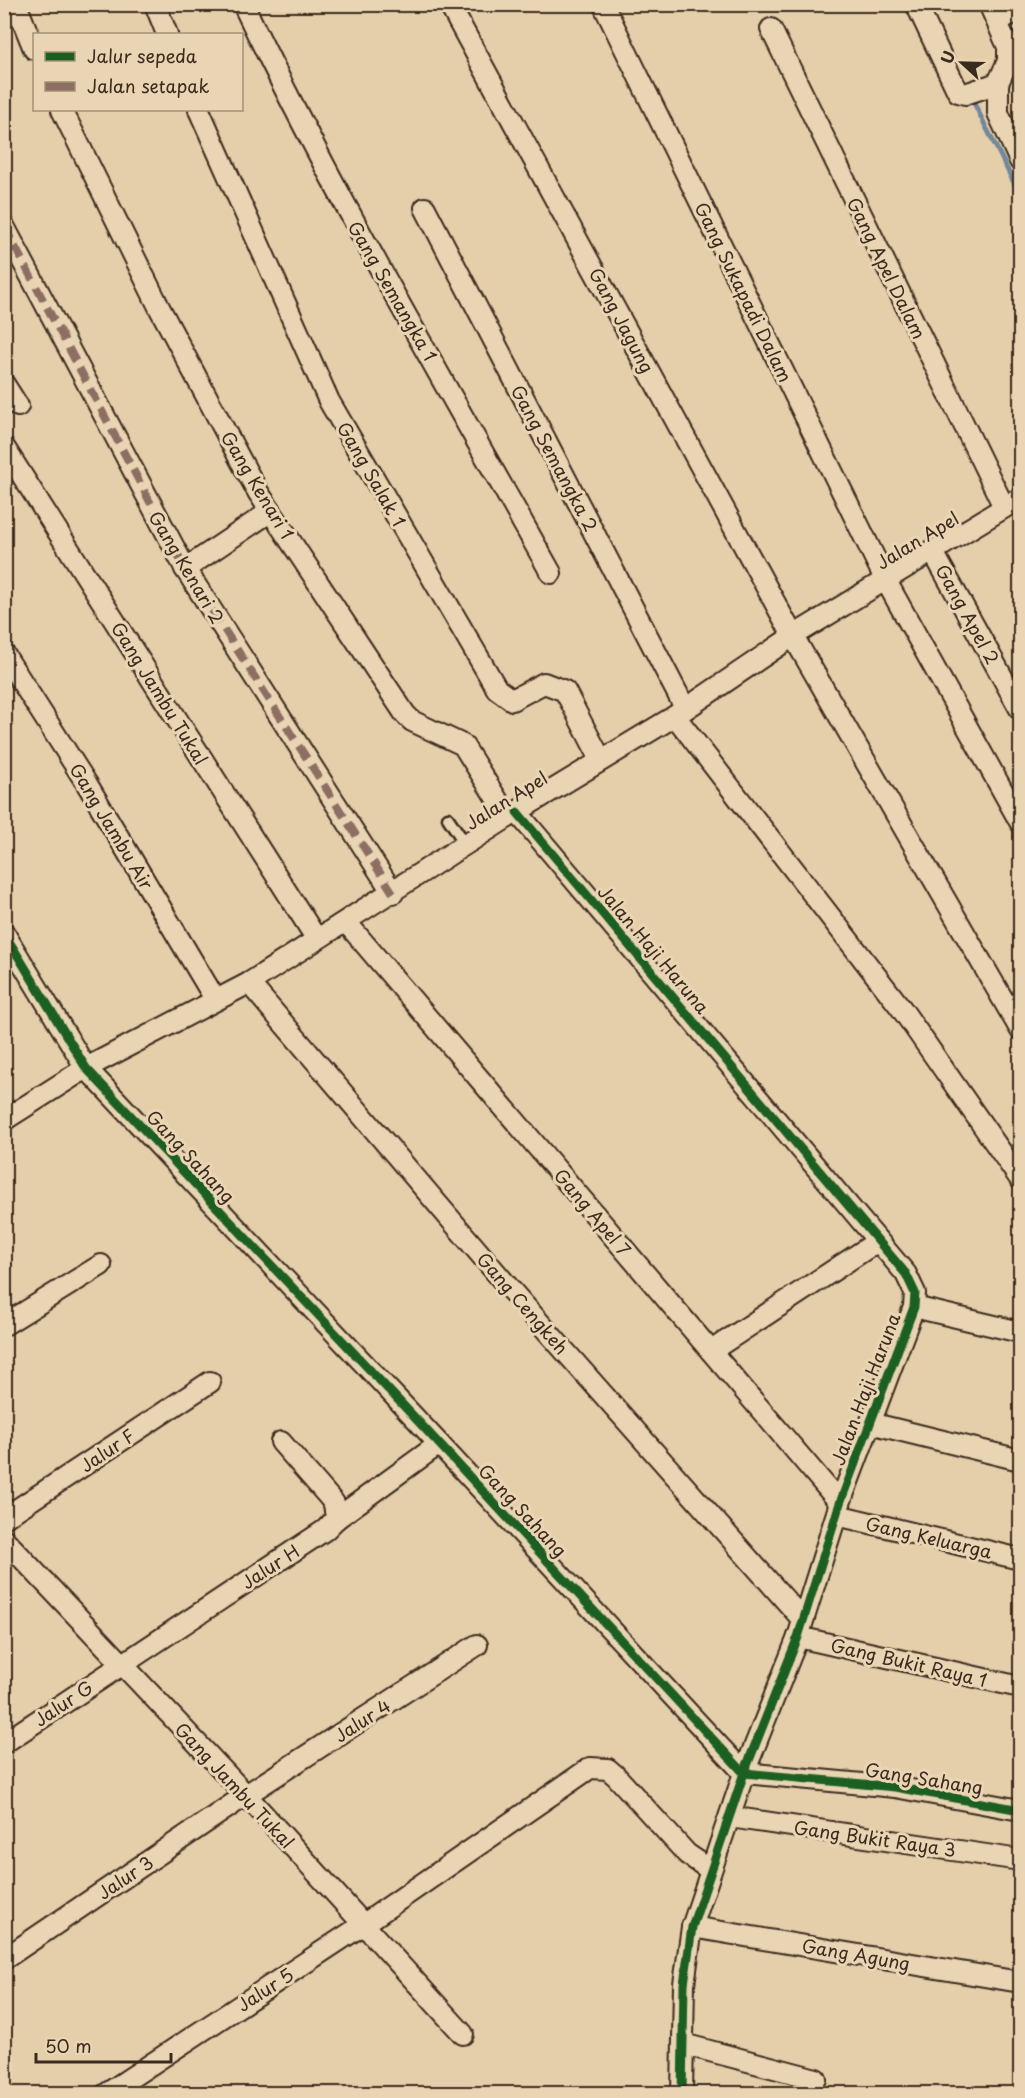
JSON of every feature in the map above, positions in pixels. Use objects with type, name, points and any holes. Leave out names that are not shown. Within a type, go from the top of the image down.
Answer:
[{"type":"street","points":[[16,4],[33,46]]},
{"type":"street","points":[[154,4],[167,33]]},
{"type":"street","name":"Gang Semangka 1","points":[[243,4],[346,209],[551,573]]},
{"type":"street","name":"Gang Jagung","points":[[449,4],[793,636],[1020,1029]]},
{"type":"street","name":"Gang Sukapadi Dalam","points":[[603,4],[885,579],[1020,822]]},
{"type":"street","points":[[916,4],[958,92],[972,93],[998,83]]},
{"type":"street","points":[[1020,10],[993,13],[1008,47],[1008,61],[998,83],[998,113],[1020,160]]},
{"type":"street","name":"Gang Apel Dalam","points":[[771,29],[1014,506]]},
{"type":"street","name":"Gang Kenari 1","points":[[62,111],[160,309],[240,460],[271,511],[405,714],[412,721],[463,746],[513,815]]},
{"type":"street","name":"Gang Salak 1","points":[[199,111],[329,401],[497,688],[512,700],[544,683],[565,691],[601,760]]},
{"type":"street","name":"Gang Semangka 2","points":[[425,208],[680,712],[901,1008],[1020,1179]]},
{"type":"street","name":"Gang Kenari 2","points":[[4,226],[62,330],[125,460],[185,568],[393,893]]},
{"type":"street","points":[[4,384],[18,406]]},
{"type":"street","name":"Gang Jambu Tukal","points":[[4,447],[316,938]]},
{"type":"street","name":"Jalan Apel","points":[[4,1120],[86,1068],[249,983],[316,938],[393,893],[513,815],[680,712],[793,636],[932,550],[1014,506]]},
{"type":"street","points":[[185,568],[271,511]]},
{"type":"street","name":"Gang Apel 2","points":[[932,550],[1020,709]]},
{"type":"street","name":"Gang Jambu Air","points":[[4,654],[87,784],[215,999]]},
{"type":"street","name":"Jalan Haji Haruna","points":[[513,815],[913,1284],[914,1307],[838,1509],[800,1628],[709,1869],[692,1926],[684,1984],[682,2094]]},
{"type":"street","name":"Gang Apel 7","points":[[346,921],[711,1351],[838,1509]]},
{"type":"street","name":"Gang Sahang","points":[[4,933],[86,1068],[440,1444],[744,1773],[894,1787],[1020,1810]]},
{"type":"street","name":"Gang Cengkeh","points":[[249,983],[800,1628]]},
{"type":"street","points":[[711,1351],[878,1241]]},
{"type":"street","points":[[4,1325],[101,1265]]},
{"type":"street","points":[[914,1307],[1020,1332]]},
{"type":"street","name":"Jalur F","points":[[4,1518],[210,1382]]},
{"type":"street","points":[[870,1423],[1020,1460]]},
{"type":"street","points":[[281,1442],[334,1503],[336,1520]]},
{"type":"street","name":"Jalur H","points":[[121,1663],[325,1530],[440,1444]]},
{"type":"street","name":"Gang Keluarga","points":[[838,1509],[1020,1559]]},
{"type":"street","name":"Gang Jambu Tukal","points":[[4,1539],[246,1795],[463,2034]]},
{"type":"street","name":"Gang Bukit Raya 1","points":[[800,1628],[1020,1687]]},
{"type":"street","name":"Jalur 4","points":[[246,1795],[477,1645]]},
{"type":"street","name":"Jalur G","points":[[4,1743],[121,1663]]},
{"type":"street","name":"Jalur 5","points":[[106,2094],[364,1924],[590,1768],[608,1769],[687,1854],[709,1869]]},
{"type":"street","name":"Jalur 3","points":[[4,1959],[246,1795]]},
{"type":"street","name":"Gang Bukit Raya 3","points":[[730,1817],[1020,1860]]},
{"type":"street","name":"Gang Agung","points":[[692,1926],[1020,1982]]},
{"type":"street","points":[[683,2044],[816,2079]]},
{"type":"lane","points":[[448,818],[466,845]]},
{"type":"waterway","points":[[971,97],[1020,195]]},
{"type":"marked path","points":[[4,226],[186,570],[393,893]]},
{"type":"cycle path","points":[[517,812],[906,1274],[915,1293],[914,1307],[840,1503],[798,1637],[744,1773],[692,1927],[684,1984],[682,2094]]},
{"type":"cycle path","points":[[4,933],[86,1068],[744,1773],[895,1787],[1020,1810]]}]
